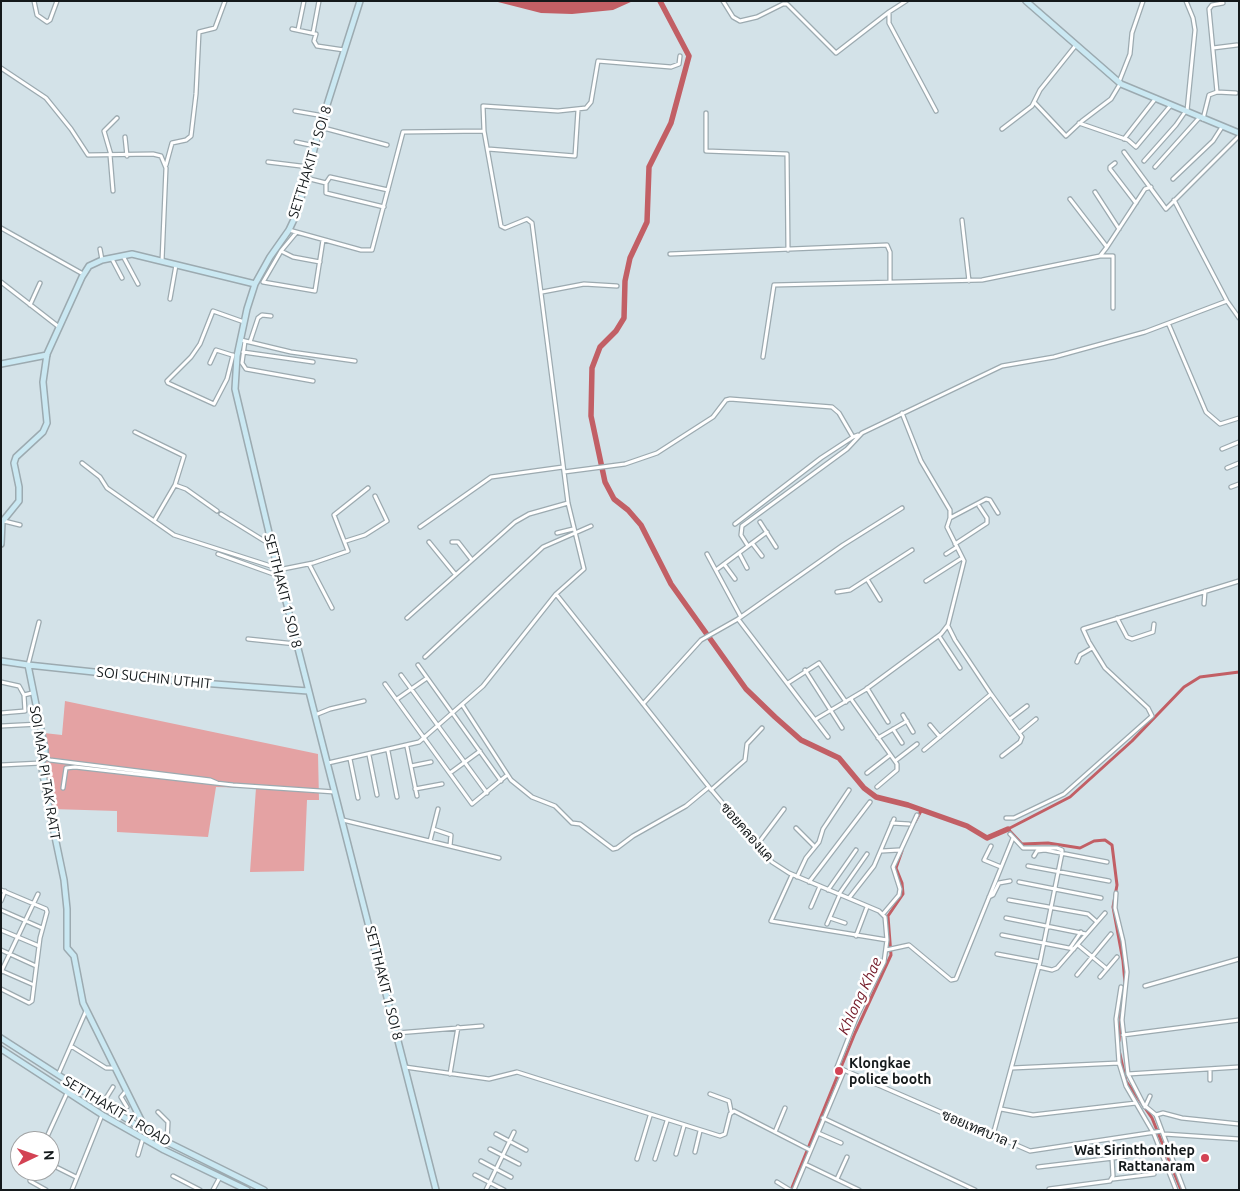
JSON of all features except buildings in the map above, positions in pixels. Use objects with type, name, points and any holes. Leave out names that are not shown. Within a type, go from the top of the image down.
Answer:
[{"type":"street","points":[[34,1],[37,15],[47,22],[50,20],[57,1]]},
{"type":"street","points":[[162,260],[166,165],[172,143],[186,140],[191,136],[196,94],[199,32],[215,28],[226,1]]},
{"type":"street","points":[[298,30],[304,1]]},
{"type":"street","points":[[319,1],[313,33],[316,34],[314,41],[317,46],[345,51]]},
{"type":"street","name":"SETTHAKIT 1 SOI 8","points":[[360,1],[290,230],[270,257],[255,284],[244,322],[243,341],[235,356],[235,389],[237,406],[271,545],[343,820],[436,1190]]},
{"type":"street","points":[[723,1],[733,17],[740,21],[757,17],[783,4],[787,4],[836,53],[906,1]]},
{"type":"street","points":[[1026,1],[1120,83],[1239,135],[1166,209],[1124,152]]},
{"type":"street","points":[[1034,102],[1063,135],[1069,134],[1079,123],[1111,99],[1120,83],[1132,47],[1132,33],[1143,1]]},
{"type":"street","points":[[1144,161],[1186,113],[1195,30],[1193,18],[1186,1]]},
{"type":"street","points":[[1217,92],[1209,9],[1212,6],[1223,3]]},
{"type":"street","points":[[889,12],[891,26],[936,111]]},
{"type":"street","points":[[292,29],[313,33]]},
{"type":"street","points":[[1002,129],[1030,108],[1076,44]]},
{"type":"street","points":[[1213,48],[1237,45]]},
{"type":"street","points":[[328,763],[407,747],[425,738],[484,686],[556,594],[584,569],[568,503],[542,292],[531,221],[505,228],[501,226],[484,130],[484,106],[549,111],[578,110],[589,106],[598,61],[675,66],[679,64],[680,56]]},
{"type":"street","points":[[1,68],[46,98],[71,129],[88,155],[158,155],[166,165]]},
{"type":"street","points":[[1155,167],[1201,118],[1208,97],[1217,92],[1236,93]]},
{"type":"street","points":[[1124,139],[1156,98]]},
{"type":"street","points":[[1079,123],[1124,139],[1137,147],[1171,105]]},
{"type":"street","points":[[296,110],[324,116]]},
{"type":"street","points":[[488,149],[576,156],[578,110]]},
{"type":"street","points":[[706,113],[706,151],[787,154],[788,250]]},
{"type":"street","points":[[113,191],[111,155],[104,131],[117,118]]},
{"type":"street","points":[[320,127],[387,145]]},
{"type":"street","points":[[1173,179],[1213,141],[1222,127]]},
{"type":"street","points":[[290,230],[367,251],[372,250],[403,132],[484,130]]},
{"type":"street","points":[[125,137],[127,156]]},
{"type":"street","points":[[296,142],[315,146]]},
{"type":"street","points":[[268,162],[309,168]]},
{"type":"street","points":[[1115,162],[1110,169],[1136,203]]},
{"type":"street","points":[[384,206],[326,193],[326,183],[330,177],[388,190]]},
{"type":"street","points":[[306,178],[326,183]]},
{"type":"street","points":[[1100,256],[1145,189],[1151,187]]},
{"type":"street","points":[[1095,192],[1119,229]]},
{"type":"street","points":[[1070,199],[1107,247]]},
{"type":"street","points":[[1174,200],[1226,301],[1239,318]]},
{"type":"street","points":[[962,220],[968,281]]},
{"type":"street","points":[[1,228],[84,274]]},
{"type":"street","points":[[296,233],[281,251],[263,282],[315,291],[323,240]]},
{"type":"street","points":[[670,254],[886,245],[890,252],[890,282]]},
{"type":"street","points":[[100,249],[102,260]]},
{"type":"street","points":[[281,251],[293,257],[320,262]]},
{"type":"street","points":[[1,544],[4,521],[19,501],[19,487],[14,463],[16,458],[43,432],[47,424],[43,382],[47,355],[89,266],[102,260],[132,254],[255,284]]},
{"type":"street","points":[[123,255],[138,284]]},
{"type":"street","points":[[763,357],[774,286],[982,280],[1100,256],[1113,256],[1114,308]]},
{"type":"street","points":[[112,258],[122,278]]},
{"type":"street","points":[[170,299],[176,264]]},
{"type":"street","points":[[1,282],[59,328]]},
{"type":"street","points":[[30,305],[40,283]]},
{"type":"street","points":[[542,292],[584,284],[617,286]]},
{"type":"street","points":[[735,524],[807,469],[859,435],[1002,366],[1054,357],[1169,325],[1226,301]]},
{"type":"street","points":[[210,363],[216,350],[235,356],[227,379],[214,404],[167,381],[191,357],[200,344],[213,311],[244,322]]},
{"type":"street","points":[[250,342],[258,318],[262,315],[271,316]]},
{"type":"street","points":[[1169,325],[1206,412],[1220,424],[1239,418]]},
{"type":"street","points":[[313,380],[246,369],[242,363],[243,341],[354,361]]},
{"type":"street","points":[[244,352],[313,362]]},
{"type":"street","points":[[1,364],[47,355]]},
{"type":"street","points":[[564,472],[628,464],[657,453],[713,418],[726,400],[730,399],[832,407],[839,413],[854,438]]},
{"type":"street","points":[[816,720],[867,688],[939,636],[948,625],[963,566],[962,558],[947,527],[950,510],[921,460],[902,413]]},
{"type":"street","points":[[135,432],[184,456],[175,486],[154,522]]},
{"type":"street","points":[[748,546],[741,535],[742,526],[847,449],[854,438]]},
{"type":"street","points":[[1222,449],[1239,442]]},
{"type":"street","points":[[82,463],[100,477],[107,488],[174,535],[278,572]]},
{"type":"street","points":[[1227,468],[1239,463]]},
{"type":"street","points":[[420,527],[492,477],[563,467]]},
{"type":"street","points":[[1231,487],[1239,484]]},
{"type":"street","points":[[175,486],[186,489],[217,511]]},
{"type":"street","points":[[218,554],[278,572],[346,552],[348,549],[346,541],[334,514],[368,488]]},
{"type":"street","points":[[346,541],[365,535],[387,521],[375,496]]},
{"type":"street","points":[[950,518],[986,499],[990,500],[998,514]]},
{"type":"street","points":[[407,618],[454,574],[522,518],[568,503]]},
{"type":"street","points":[[946,554],[987,523],[987,518],[979,506]]},
{"type":"street","points":[[643,704],[705,637],[739,618],[843,545],[902,508]]},
{"type":"street","points":[[221,514],[271,545]]},
{"type":"street","points":[[4,521],[20,525]]},
{"type":"street","points":[[760,522],[776,547]]},
{"type":"street","points":[[426,657],[543,547],[591,526]]},
{"type":"street","points":[[557,534],[573,529]]},
{"type":"street","points":[[716,570],[767,532]]},
{"type":"street","points":[[429,542],[454,574]]},
{"type":"street","points":[[452,542],[458,542],[472,560]]},
{"type":"street","points":[[752,543],[762,556]]},
{"type":"street","points":[[837,592],[850,590],[912,550]]},
{"type":"street","points":[[739,553],[747,568]]},
{"type":"street","points":[[707,554],[739,618],[828,737]]},
{"type":"street","points":[[926,582],[962,558]]},
{"type":"street","points":[[309,564],[332,608]]},
{"type":"street","points":[[724,564],[734,579]]},
{"type":"street","points":[[867,579],[880,600]]},
{"type":"street","points":[[1006,818],[1014,818],[1064,794],[1152,716],[1148,708],[1106,668],[1092,648],[1083,629],[1239,581]]},
{"type":"street","points":[[1204,604],[1205,591]]},
{"type":"street","name":"ซอยคลองแค","points":[[556,594],[710,789],[772,862],[792,875],[883,914]]},
{"type":"street","points":[[1117,618],[1127,637],[1132,639],[1153,632],[1154,624]]},
{"type":"street","points":[[28,665],[39,622]]},
{"type":"street","points":[[948,625],[990,694],[1020,735],[1020,742],[1002,756]]},
{"type":"street","points":[[939,636],[960,668]]},
{"type":"street","points":[[248,639],[297,644]]},
{"type":"street","points":[[1077,662],[1080,655],[1092,648]]},
{"type":"street","name":"SOI SUCHIN UTHIT","points":[[1,660],[28,665],[254,688],[308,691]]},
{"type":"street","points":[[785,681],[814,664],[820,664],[846,702]]},
{"type":"street","name":"SOI MAA PI TAK RATT","points":[[28,665],[28,694],[38,724],[64,880],[67,909],[67,948],[71,954],[86,1013],[123,1092],[147,1132]]},
{"type":"street","points":[[418,665],[501,781]]},
{"type":"street","points":[[805,670],[842,728]]},
{"type":"street","points":[[401,674],[487,793]]},
{"type":"street","points":[[397,700],[427,678]]},
{"type":"street","points":[[1,682],[19,686],[28,694],[25,711],[1,713]]},
{"type":"street","points":[[385,684],[472,804],[506,776]]},
{"type":"street","points":[[867,688],[888,722]]},
{"type":"street","points":[[924,750],[990,694]]},
{"type":"street","points":[[851,699],[895,761],[897,770],[877,787]]},
{"type":"street","points":[[314,715],[330,708],[364,701]]},
{"type":"street","points":[[463,706],[511,780],[532,797],[555,806],[572,823],[580,824],[613,848],[617,848],[710,789],[745,760],[747,744],[762,728]]},
{"type":"street","points":[[1010,719],[1027,706]]},
{"type":"street","points":[[903,715],[913,732]]},
{"type":"street","points":[[1020,735],[1036,719]]},
{"type":"street","points":[[878,738],[907,721]]},
{"type":"street","points":[[1,726],[38,724]]},
{"type":"street","points":[[930,725],[940,737]]},
{"type":"street","points":[[893,729],[902,742]]},
{"type":"street","points":[[895,761],[917,744]]},
{"type":"street","points":[[407,747],[417,796]]},
{"type":"street","points":[[388,751],[397,797]]},
{"type":"street","points":[[450,773],[480,751]]},
{"type":"street","points":[[369,755],[377,795]]},
{"type":"street","points":[[867,773],[890,755]]},
{"type":"street","points":[[350,759],[358,798]]},
{"type":"street","points":[[1,765],[50,760],[210,780],[217,784]]},
{"type":"street","points":[[411,766],[431,762]]},
{"type":"street","points":[[63,788],[66,768],[75,767],[217,784],[335,792]]},
{"type":"street","points":[[415,789],[442,784]]},
{"type":"street","points":[[797,877],[806,858],[819,842],[823,829],[849,790]]},
{"type":"street","points":[[809,882],[870,802]]},
{"type":"street","points":[[430,841],[438,809]]},
{"type":"street","points":[[756,845],[784,809]]},
{"type":"street","points":[[777,1182],[791,1190],[805,1164],[808,1149],[818,1133],[841,1069],[838,1063],[853,1025],[889,950],[883,914],[899,895],[900,886],[893,870],[899,850],[917,815]]},
{"type":"street","points":[[849,898],[874,866],[894,819]]},
{"type":"street","points":[[343,820],[499,858]]},
{"type":"street","points":[[892,823],[909,824]]},
{"type":"street","points":[[796,828],[815,847]]},
{"type":"street","points":[[433,829],[450,834],[450,846]]},
{"type":"street","points":[[1010,834],[1023,848],[1057,848],[1062,853]]},
{"type":"street","points":[[889,950],[909,945],[954,980],[1014,838]]},
{"type":"street","points":[[991,846],[984,860],[1001,867]]},
{"type":"street","points":[[828,890],[856,850]]},
{"type":"street","points":[[882,850],[899,850]]},
{"type":"street","points":[[1034,856],[1039,850],[1107,862]]},
{"type":"street","points":[[993,1135],[1039,967],[1062,853]]},
{"type":"street","points":[[827,924],[839,894],[867,854]]},
{"type":"street","points":[[1028,866],[1109,881]]},
{"type":"street","points":[[792,875],[771,921],[887,940]]},
{"type":"street","points":[[989,897],[993,895],[999,884],[1010,881]]},
{"type":"street","points":[[1019,882],[1101,898]]},
{"type":"street","points":[[811,907],[820,886]]},
{"type":"street","points":[[1,901],[3,891],[46,910],[32,1001],[29,1003],[1,989]]},
{"type":"street","points":[[1116,893],[1115,908],[1123,941],[1127,972],[1123,1035],[1128,1074],[1145,1106],[1156,1115],[1160,1148],[1176,1190]]},
{"type":"street","points":[[34,986],[1,971],[38,894]]},
{"type":"street","points":[[1009,900],[1088,914],[1097,922]]},
{"type":"street","points":[[856,936],[867,906]]},
{"type":"street","points":[[1,910],[42,928]]},
{"type":"street","points":[[1039,967],[1055,970],[1105,914]]},
{"type":"street","points":[[830,918],[845,923]]},
{"type":"street","points":[[1006,918],[1086,934]]},
{"type":"street","points":[[1,930],[39,946]]},
{"type":"street","points":[[1070,948],[1080,932]]},
{"type":"street","points":[[1077,975],[1112,934]]},
{"type":"street","points":[[1002,935],[1044,944],[1070,948],[1076,947],[1107,969]]},
{"type":"street","points":[[1,950],[36,966]]},
{"type":"street","points":[[997,954],[1040,962]]},
{"type":"street","points":[[1100,977],[1117,957]]},
{"type":"street","points":[[1145,986],[1239,959]]},
{"type":"street","points":[[1120,987],[1116,1019],[1116,1048],[1126,1086],[1136,1103],[1159,1133],[1184,1190]]},
{"type":"street","points":[[58,1075],[86,1013]]},
{"type":"street","points":[[1123,1035],[1239,1020]]},
{"type":"street","points":[[397,1033],[482,1026]]},
{"type":"street","points":[[450,1074],[458,1028]]},
{"type":"street","name":"SETTHAKIT 1 ROAD","points":[[1,1038],[147,1132],[264,1190]]},
{"type":"street","points":[[70,1046],[106,1068],[113,1068]]},
{"type":"street","name":"SETTHAKIT 1 ROAD","points":[[1,1049],[102,1115],[143,1138],[247,1190]]},
{"type":"street","points":[[1012,1068],[1119,1063]]},
{"type":"street","points":[[405,1067],[489,1079],[517,1072],[650,1116],[723,1137],[731,1111],[729,1102],[710,1094]]},
{"type":"street","points":[[1128,1074],[1239,1067]]},
{"type":"street","points":[[1210,1068],[1210,1080]]},
{"type":"street","name":"ซอยเทศบาล 1","points":[[841,1069],[1032,1151],[1159,1133],[1239,1139]]},
{"type":"street","points":[[102,1104],[113,1087]]},
{"type":"street","points":[[50,1131],[68,1092]]},
{"type":"street","points":[[123,1092],[120,1096],[127,1107]]},
{"type":"street","points":[[1145,1106],[1150,1096]]},
{"type":"street","points":[[1000,1110],[1033,1115],[1136,1103]]},
{"type":"street","points":[[775,1132],[785,1108]]},
{"type":"street","points":[[731,1111],[808,1149]]},
{"type":"street","points":[[158,1112],[168,1122],[167,1142]]},
{"type":"street","points":[[1156,1115],[1163,1113],[1182,1118],[1239,1124]]},
{"type":"street","points":[[72,1190],[102,1115]]},
{"type":"street","points":[[637,1159],[650,1116]]},
{"type":"street","points":[[824,1118],[975,1190]]},
{"type":"street","points":[[655,1159],[667,1121]]},
{"type":"street","points":[[676,1154],[684,1126]]},
{"type":"street","points":[[695,1152],[700,1131]]},
{"type":"street","points":[[486,1190],[514,1132]]},
{"type":"street","points":[[818,1133],[841,1143]]},
{"type":"street","points":[[496,1134],[526,1150]]},
{"type":"street","points":[[138,1155],[143,1138]]},
{"type":"street","points":[[1112,1140],[1113,1179]]},
{"type":"street","points":[[490,1148],[519,1164]]},
{"type":"street","points":[[1038,1167],[1113,1158],[1160,1148]]},
{"type":"street","points":[[837,1180],[847,1158]]},
{"type":"street","points":[[481,1161],[511,1177]]},
{"type":"street","points":[[805,1164],[859,1190]]},
{"type":"street","points":[[60,1169],[76,1176]]},
{"type":"street","points":[[1049,1189],[1154,1174]]},
{"type":"street","points":[[475,1175],[504,1190]]},
{"type":"street","points":[[173,1176],[200,1190]]},
{"type":"street","points":[[213,1190],[220,1176]]},
{"type":"street","points":[[30,1181],[46,1190]]},
{"type":"shaded area","points":[[494,1],[633,1],[613,10],[572,14],[541,13]]},
{"type":"shaded area","points":[[65,701],[318,754],[319,800],[307,800],[304,871],[250,872],[256,788],[216,787],[208,837],[117,832],[117,811],[52,809],[44,767],[47,756],[44,733],[62,735]]},
{"type":"waterway","points":[[660,1],[689,56],[671,123],[649,167],[647,222],[630,258],[625,281],[624,318],[616,331],[600,347],[592,368],[591,416],[605,482],[614,499],[628,510],[641,525],[671,584],[746,689],[801,740],[839,758],[864,788],[876,797],[908,805],[967,826],[987,838],[1008,829]]},
{"type":"waterway","points":[[1119,1041],[1122,997],[1125,983],[1113,907],[1117,885],[1112,845],[1105,840],[1094,841],[1080,848],[1048,843],[1022,844],[1008,829],[1070,797],[1132,741],[1184,687],[1200,677],[1239,672]]},
{"type":"waterway","name":"Khlong Khae","points":[[915,822],[921,811]]},
{"type":"waterway","name":"Khlong Khae","points":[[791,1190],[855,1033],[891,955],[888,916],[903,894],[902,883],[896,868],[902,851]]},
{"type":"waterway","points":[[1119,1050],[1126,1081],[1152,1118],[1181,1190]]},
{"type":"place","name":"Klongkae police booth","points":[[839,1071]]},
{"type":"place","name":"Wat Sirinthonthep Rattanaram","points":[[1205,1158]]}]
